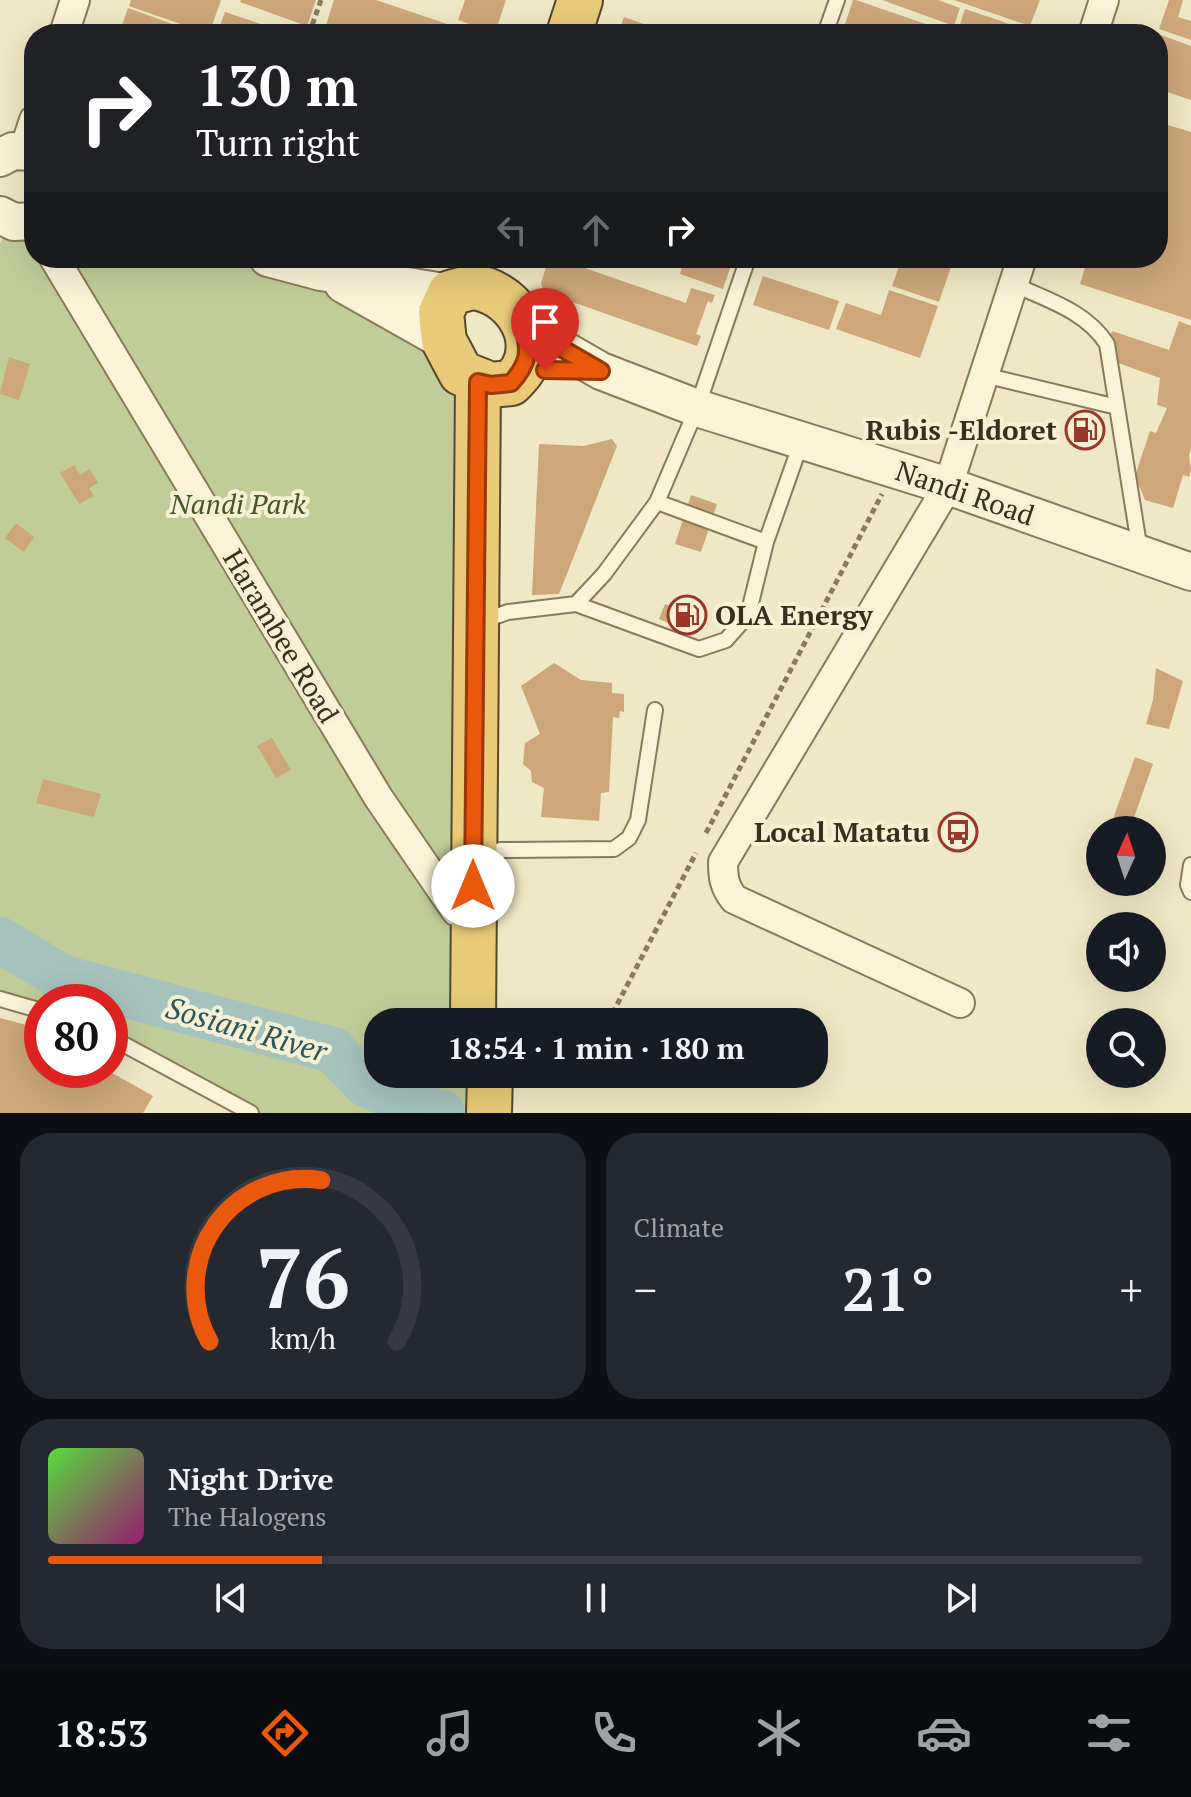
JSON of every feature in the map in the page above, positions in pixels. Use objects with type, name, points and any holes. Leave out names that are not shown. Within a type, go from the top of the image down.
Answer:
[{"type":"highway","points":[[572,24],[580,0]]},
{"type":"highway","points":[[473,1008],[473,915],[486,619],[501,378],[529,347],[491,287],[441,313],[444,341],[461,373],[501,378]]},
{"type":"highway","points":[[486,619],[500,850],[493,1008]]},
{"type":"street","points":[[67,24],[75,0]]},
{"type":"street","points":[[1096,24],[1104,0]]},
{"type":"street","name":"Harambee Road","points":[[60,268],[378,797],[456,911],[473,915]]},
{"type":"street","name":"Nandi Road","points":[[306,268],[321,272],[491,287],[601,371],[697,408],[948,486],[1191,572]]},
{"type":"street","points":[[960,1003],[734,899],[726,888],[723,862],[948,486],[1018,271]]},
{"type":"street","name":"Nandi Road","points":[[321,272],[444,341]]},
{"type":"street","name":"Nandi Road","points":[[501,378],[601,371]]},
{"type":"lane","points":[[829,24],[837,0]]},
{"type":"lane","points":[[576,604],[604,574],[657,502],[697,408],[745,268]]},
{"type":"lane","points":[[1018,271],[1084,317],[1107,344],[1141,555]]},
{"type":"lane","points":[[984,375],[1117,407]]},
{"type":"lane","points":[[486,619],[576,604],[699,649],[726,640],[748,615],[766,542],[802,439]]},
{"type":"lane","points":[[657,502],[766,542]]},
{"type":"lane","points":[[500,850],[614,849],[629,838],[638,820],[655,710]]},
{"type":"lane","points":[[1191,865],[1188,885],[1191,892]]},
{"type":"lane","points":[[0,999],[24,1006]]},
{"type":"lane","points":[[128,1047],[251,1113]]},
{"type":"path","points":[[313,24],[321,0]]},
{"type":"path","points":[[705,836],[895,469]]},
{"type":"path","points":[[615,1008],[698,850]]},
{"type":"green space","name":"Nandi Park","points":[[7,226],[24,226],[24,268],[288,268],[321,277],[441,344],[458,375],[470,1008],[364,1008],[364,1088],[470,1088],[469,1113],[259,1113],[128,1044],[128,984],[24,984],[24,1002],[0,996],[0,244]]},
{"type":"building","points":[[131,0],[221,0],[213,24],[180,24],[129,6]]},
{"type":"building","points":[[241,0],[316,0],[308,24]]},
{"type":"building","points":[[334,0],[376,0],[447,24],[326,24]]},
{"type":"building","points":[[465,0],[506,0],[498,24],[469,24],[458,20]]},
{"type":"building","points":[[853,0],[856,0],[926,24],[845,24]]},
{"type":"building","points":[[882,0],[938,0],[960,8],[955,24]]},
{"type":"building","points":[[954,0],[1040,0],[1031,24]]},
{"type":"building","points":[[1169,0],[1183,0],[1178,17],[1191,21],[1191,40],[1168,32],[1168,24],[1161,24]]},
{"type":"building","points":[[128,8],[172,24],[122,24]]},
{"type":"building","points":[[965,9],[1010,24],[960,24]]},
{"type":"building","points":[[225,12],[261,24],[221,24]]},
{"type":"building","points":[[624,17],[644,24],[622,24]]},
{"type":"building","points":[[1168,38],[1191,46],[1191,100],[1168,92]]},
{"type":"building","points":[[1168,125],[1191,132],[1191,320],[1080,284],[1085,268],[1168,268]]},
{"type":"building","points":[[546,268],[585,268],[686,303],[691,288],[715,295],[712,303],[708,301],[696,334],[701,336],[697,346],[544,292],[541,283]]},
{"type":"building","points":[[682,268],[730,268],[723,289],[680,274]]},
{"type":"building","points":[[898,268],[951,268],[939,302],[892,286]]},
{"type":"building","points":[[763,276],[839,301],[829,330],[753,305]]},
{"type":"building","points":[[889,290],[938,306],[920,358],[836,329],[846,303],[881,315]]},
{"type":"building","points":[[1179,321],[1191,326],[1191,470],[1189,477],[1183,475],[1173,508],[1145,500],[1135,476],[1150,431],[1156,433],[1167,408],[1157,405],[1160,378],[1104,358],[1112,331],[1169,350]]},
{"type":"building","points":[[9,357],[30,364],[19,400],[0,394]]},
{"type":"building","points":[[612,439],[617,446],[559,594],[532,595],[539,444],[584,446]]},
{"type":"building","points":[[74,465],[80,475],[90,469],[98,483],[89,488],[94,496],[79,504],[60,473]]},
{"type":"building","points":[[691,495],[717,504],[701,552],[675,544]]},
{"type":"building","points":[[16,523],[34,537],[24,552],[5,538]]},
{"type":"building","points":[[665,604],[696,617],[690,632],[659,619]]},
{"type":"building","points":[[554,663],[581,680],[612,683],[612,693],[624,694],[624,712],[620,711],[619,718],[613,717],[609,792],[601,793],[599,821],[541,817],[544,788],[532,782],[531,771],[523,764],[525,743],[540,734],[521,686]]},
{"type":"building","points":[[1156,668],[1183,681],[1169,729],[1146,724],[1153,700]]},
{"type":"building","points":[[272,738],[291,770],[276,778],[257,746]]},
{"type":"building","points":[[1135,757],[1153,764],[1135,816],[1114,816]]},
{"type":"building","points":[[43,779],[101,794],[94,817],[36,803]]},
{"type":"building","points":[[0,1018],[24,1024],[24,1088],[128,1088],[128,1082],[153,1096],[143,1113],[0,1113]]},
{"type":"waterway","name":"Sosiani River","points":[[0,940],[63,978],[333,1050],[366,1084],[415,1107],[442,1113]]},
{"type":"place","name":"Rubis -Eldoret","points":[[1085,430]]},
{"type":"place","name":"OLA Energy","points":[[687,615]]},
{"type":"place","name":"Local Matatu","points":[[958,832]]},
{"type":"route","points":[[473,886],[478,382],[491,385],[511,383],[523,370],[529,347],[523,326],[601,371],[545,370]]}]
